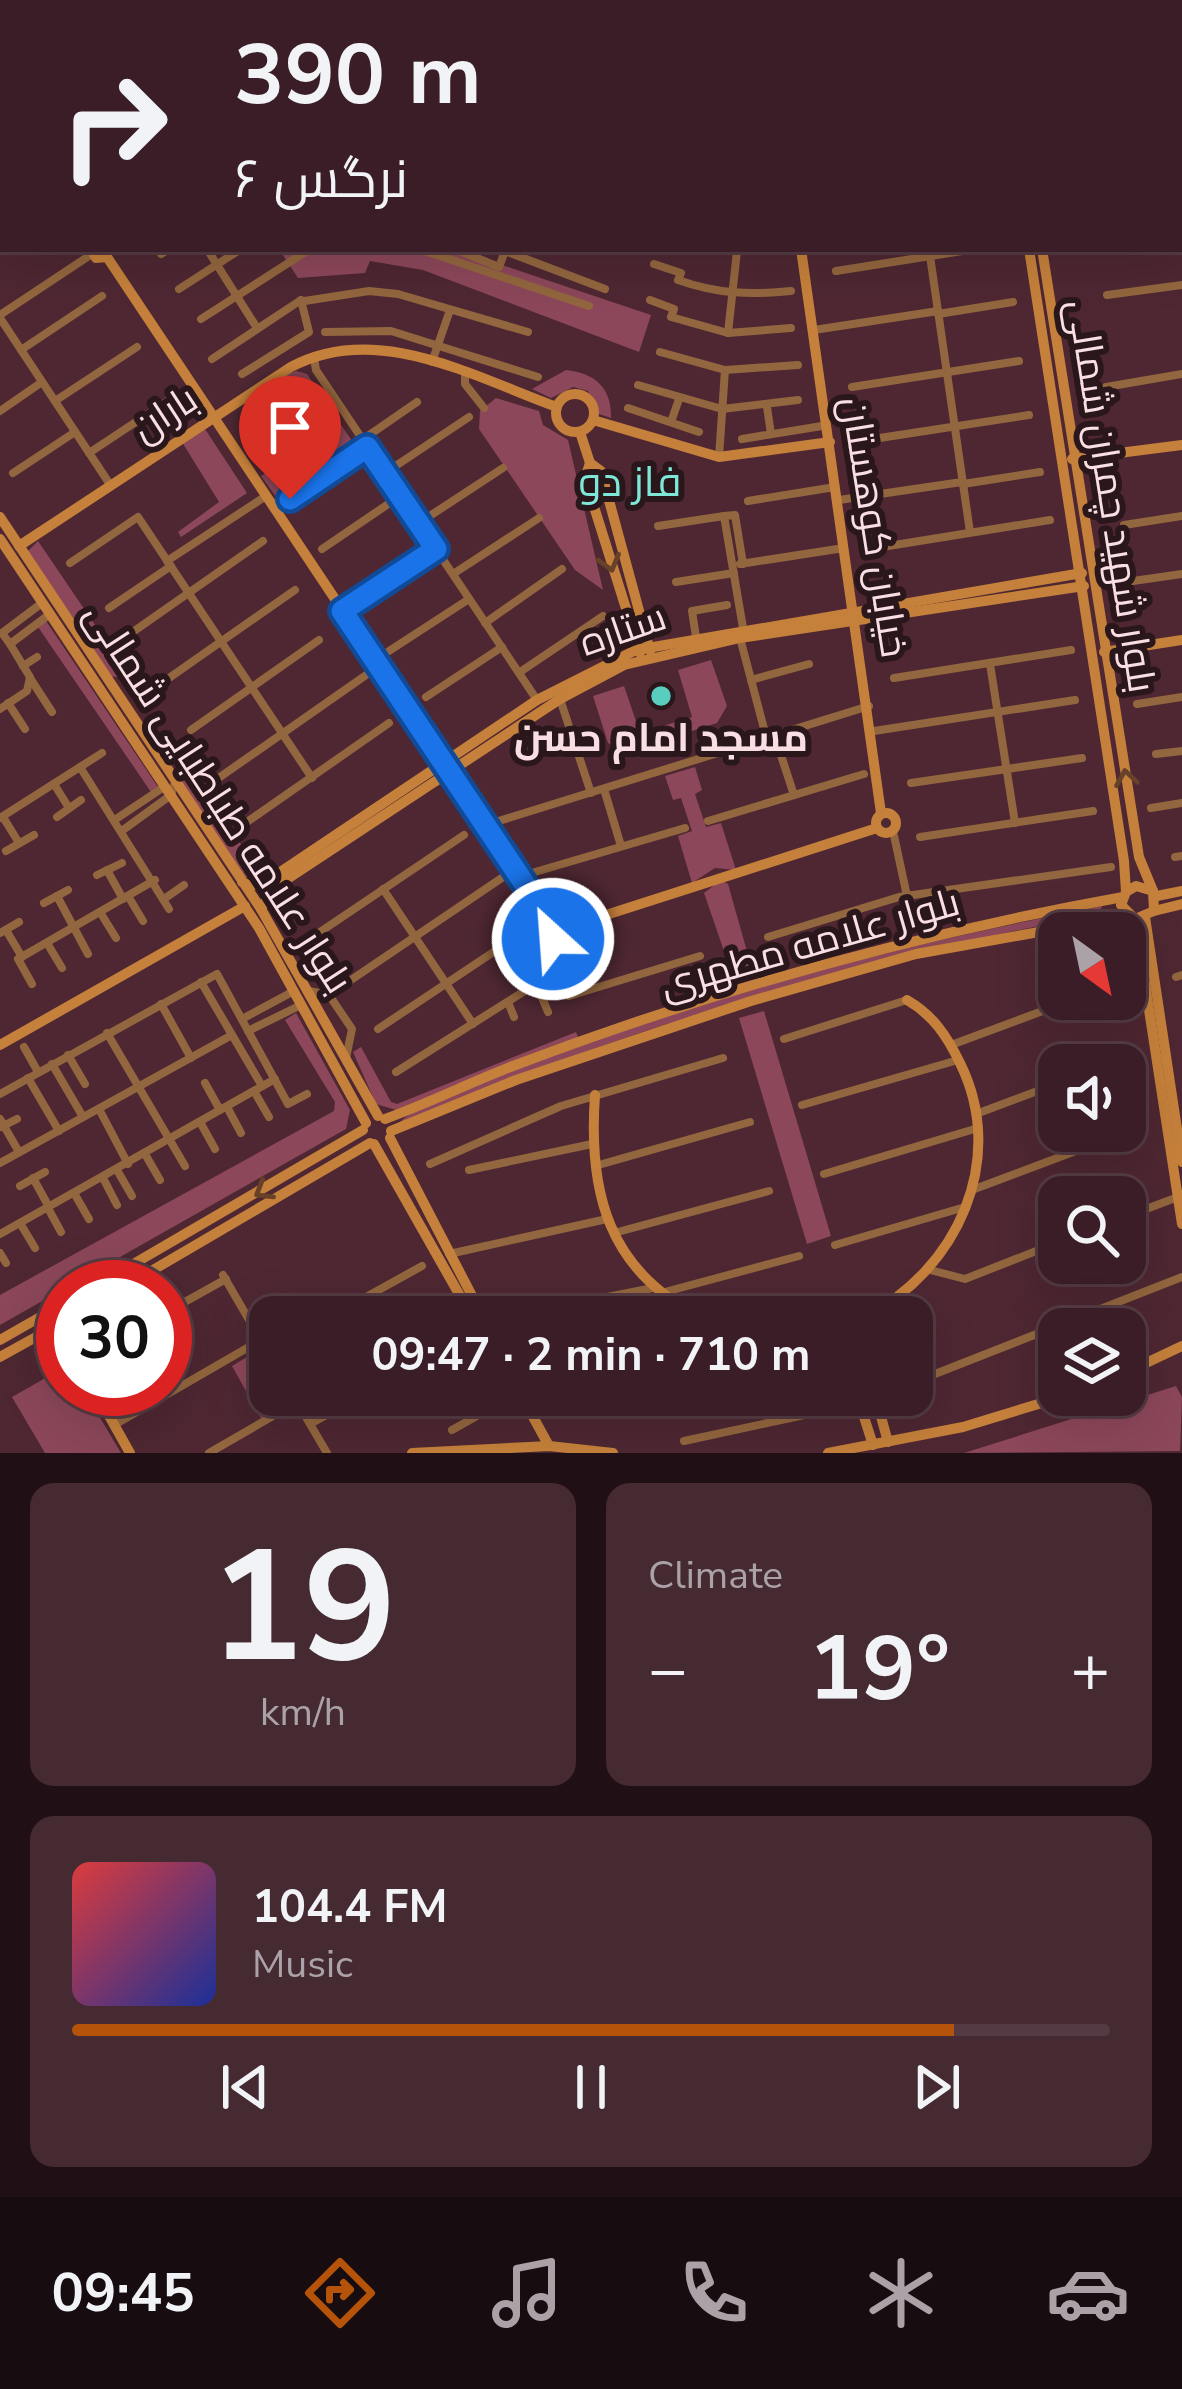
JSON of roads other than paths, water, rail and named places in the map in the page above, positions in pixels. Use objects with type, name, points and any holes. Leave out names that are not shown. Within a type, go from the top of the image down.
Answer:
[{"type":"street","points":[[91,252],[0,317],[111,486]]},
{"type":"street","points":[[208,252],[257,328]]},
{"type":"street","points":[[179,289],[236,252]]},
{"type":"street","points":[[201,319],[305,252]]},
{"type":"street","points":[[428,252],[589,306]]},
{"type":"street","points":[[462,252],[499,267],[506,252]]},
{"type":"street","points":[[509,252],[605,289]]},
{"type":"street","points":[[534,261],[537,252]]},
{"type":"street","points":[[728,333],[733,252]]},
{"type":"street","name":"خیابان کوهستان","points":[[801,252],[874,731],[881,813]]},
{"type":"street","points":[[836,271],[956,252]]},
{"type":"street","name":"بلوار شهید چمران شمالی","points":[[1030,252],[1072,459],[1083,579],[1124,861],[1124,894],[1137,912]]},
{"type":"street","name":"بلوار شهید چمران شمالی","points":[[1042,252],[1139,857],[1155,893]]},
{"type":"street","points":[[110,253],[214,418],[544,913],[578,924],[700,888],[714,877],[730,879],[877,829],[893,831]]},
{"type":"street","points":[[930,256],[970,532]]},
{"type":"street","points":[[653,264],[681,273],[679,280],[732,294],[790,291]]},
{"type":"street","points":[[1107,295],[1182,285]]},
{"type":"street","points":[[212,359],[302,300],[368,291],[528,332]]},
{"type":"street","points":[[21,350],[102,296]]},
{"type":"street","points":[[242,374],[309,332],[302,300]]},
{"type":"street","points":[[650,300],[674,310],[671,317],[728,333],[791,328]]},
{"type":"street","points":[[814,330],[1013,302]]},
{"type":"street","points":[[432,362],[450,310]]},
{"type":"street","points":[[326,332],[369,328],[538,377]]},
{"type":"street","points":[[0,339],[10,333]]},
{"type":"street","points":[[55,401],[137,347]]},
{"type":"street","name":"باران","points":[[20,546],[314,356],[370,348],[432,362],[557,406]]},
{"type":"street","points":[[660,352],[725,370],[798,364]]},
{"type":"street","points":[[314,356],[316,370],[537,700]]},
{"type":"street","points":[[852,387],[1019,361]]},
{"type":"street","points":[[718,457],[725,370]]},
{"type":"street","points":[[465,374],[465,384],[484,408]]},
{"type":"street","points":[[1106,386],[1182,374]]},
{"type":"street","points":[[0,411],[42,382]]},
{"type":"street","points":[[638,385],[722,409],[798,400]]},
{"type":"street","points":[[580,432],[563,429],[557,406],[570,395],[583,395],[592,405],[593,420]]},
{"type":"street","points":[[671,422],[679,399]]},
{"type":"street","points":[[89,453],[169,400]]},
{"type":"street","points":[[290,499],[417,402]]},
{"type":"street","points":[[767,407],[771,434]]},
{"type":"street","points":[[628,408],[699,431]]},
{"type":"street","points":[[873,439],[1029,415]]},
{"type":"street","points":[[385,473],[469,418]]},
{"type":"street","points":[[593,420],[718,457],[830,442]]},
{"type":"street","points":[[580,432],[593,420]]},
{"type":"street","points":[[742,439],[822,426]]},
{"type":"street","points":[[13,473],[75,432]]},
{"type":"street","points":[[580,432],[593,463],[585,478],[645,652]]},
{"type":"street","points":[[1072,459],[1182,445]]},
{"type":"street","points":[[419,523],[503,468]]},
{"type":"street","points":[[748,501],[1040,472]]},
{"type":"street","points":[[109,608],[266,496]]},
{"type":"street","points":[[322,548],[400,496]]},
{"type":"street","points":[[658,526],[735,514],[741,633],[751,680],[794,795]]},
{"type":"street","name":"بلوار علامه طباطبایی شمالی","points":[[0,517],[245,906],[372,1143],[443,1256]]},
{"type":"street","points":[[70,562],[138,517],[312,778]]},
{"type":"street","points":[[1124,525],[1182,517]]},
{"type":"street","points":[[453,574],[539,518]]},
{"type":"street","points":[[882,547],[1050,520]]},
{"type":"street","name":"بلوار علامه طباطبایی شمالی","points":[[0,539],[171,788],[261,909],[386,1126],[443,1256]]},
{"type":"street","points":[[127,636],[263,541]]},
{"type":"street","points":[[676,582],[846,548]]},
{"type":"street","points":[[342,611],[436,549]]},
{"type":"street","points":[[485,623],[562,569]]},
{"type":"street","points":[[1126,582],[1182,574]]},
{"type":"street","name":"ستاره","points":[[261,909],[270,885],[447,767],[645,652],[1083,579]]},
{"type":"street","points":[[159,686],[295,590]]},
{"type":"street","points":[[389,651],[469,598]]},
{"type":"street","points":[[696,637],[692,611],[727,605]]},
{"type":"street","points":[[46,608],[1,632],[52,712]]},
{"type":"street","points":[[10,644],[46,608]]},
{"type":"street","points":[[519,673],[602,616]]},
{"type":"street","name":"ستاره","points":[[447,767],[537,700],[645,652],[696,637],[741,633]]},
{"type":"street","points":[[190,730],[320,640]]},
{"type":"street","points":[[1104,652],[1182,640]]},
{"type":"street","points":[[426,697],[502,647]]},
{"type":"street","points":[[894,678],[1071,650]]},
{"type":"street","points":[[23,666],[37,657]]},
{"type":"street","points":[[751,680],[808,664]]},
{"type":"street","points":[[990,664],[1015,823]]},
{"type":"street","points":[[220,777],[380,666]]},
{"type":"street","points":[[25,729],[4,706],[27,691],[30,677]]},
{"type":"street","points":[[1137,704],[1182,697]]},
{"type":"street","points":[[560,699],[591,793]]},
{"type":"street","points":[[874,731],[1075,700]]},
{"type":"street","points":[[486,826],[870,705]]},
{"type":"street","points":[[247,822],[388,723]]},
{"type":"street","points":[[518,749],[574,733]]},
{"type":"street","points":[[1156,754],[1182,751]]},
{"type":"street","points":[[19,843],[1,818],[102,753]]},
{"type":"street","points":[[911,783],[1082,758]]},
{"type":"street","points":[[80,767],[167,904],[184,885]]},
{"type":"street","points":[[708,821],[864,774]]},
{"type":"street","points":[[54,784],[70,808]]},
{"type":"street","points":[[116,819],[171,788]]},
{"type":"street","points":[[123,830],[171,788]]},
{"type":"street","points":[[604,789],[621,846]]},
{"type":"street","points":[[57,817],[81,800]]},
{"type":"street","points":[[1151,808],[1182,803]]},
{"type":"street","points":[[920,837],[1093,811]]},
{"type":"street","points":[[877,829],[881,813],[894,816],[907,896]]},
{"type":"street","points":[[535,872],[685,828]]},
{"type":"street","points":[[6,851],[34,835]]},
{"type":"street","points":[[320,932],[464,835]]},
{"type":"street","points":[[1124,861],[1133,865],[1139,857]]},
{"type":"street","points":[[122,863],[102,873],[142,921]]},
{"type":"street","points":[[768,937],[907,896],[1111,867]]},
{"type":"street","points":[[348,982],[514,869]]},
{"type":"street","points":[[20,958],[155,880]]},
{"type":"street","points":[[242,881],[250,886],[270,885]]},
{"type":"street","name":"بلوار علامه مطهری","points":[[386,1126],[513,1066],[748,990],[915,942],[1124,894],[1136,886],[1155,893]]},
{"type":"street","points":[[383,889],[479,1025]]},
{"type":"street","points":[[44,904],[68,890]]},
{"type":"street","points":[[1143,912],[1155,893],[1182,891]]},
{"type":"street","points":[[57,896],[88,953]]},
{"type":"street","name":"بلوار علامه مطهری","points":[[1146,914],[1182,904]]},
{"type":"street","points":[[0,1045],[245,906]]},
{"type":"street","points":[[100,912],[116,938]]},
{"type":"street","points":[[556,920],[569,996],[700,956]]},
{"type":"street","points":[[19,922],[3,932],[32,984]]},
{"type":"street","name":"بلوار علامه مطهری","points":[[386,1126],[751,1001],[916,954],[1038,932]]},
{"type":"street","points":[[378,1029],[519,935]]},
{"type":"street","points":[[47,943],[62,968]]},
{"type":"street","points":[[1146,956],[1182,1224]]},
{"type":"street","points":[[396,1072],[479,1025],[561,968]]},
{"type":"street","points":[[0,1094],[217,974],[288,1104],[307,1094]]},
{"type":"street","points":[[202,982],[269,1117]]},
{"type":"street","points":[[536,983],[548,1012]]},
{"type":"street","points":[[242,1019],[294,991]]},
{"type":"street","points":[[309,991],[329,994],[352,1028],[346,1058]]},
{"type":"street","points":[[1146,991],[1182,1162]]},
{"type":"street","points":[[784,1039],[907,1000],[926,1011],[958,1060],[978,1128],[971,1190],[930,1270],[894,1296]]},
{"type":"street","points":[[508,1002],[514,1017]]},
{"type":"street","points":[[161,1004],[191,1058]]},
{"type":"street","points":[[248,1030],[301,1005]]},
{"type":"street","points":[[950,1045],[1038,1013]]},
{"type":"street","points":[[107,1033],[185,1166]]},
{"type":"street","points":[[0,1163],[232,1035]]},
{"type":"street","points":[[24,1047],[38,1072]]},
{"type":"street","points":[[1161,1057],[1182,1052]]},
{"type":"street","points":[[68,1055],[85,1084]]},
{"type":"street","points":[[430,1164],[595,1095],[723,1058]]},
{"type":"street","points":[[802,1105],[958,1060]]},
{"type":"street","points":[[52,1064],[83,1117]]},
{"type":"street","points":[[28,1078],[59,1130]]},
{"type":"street","points":[[0,1234],[275,1079]]},
{"type":"street","points":[[205,1083],[241,1133]]},
{"type":"street","points":[[976,1114],[1038,1091]]},
{"type":"street","points":[[595,1095],[594,1167],[607,1219],[656,1291],[665,1296]]},
{"type":"street","points":[[99,1108],[128,1164]]},
{"type":"street","points":[[17,1119],[1,1124],[19,1152]]},
{"type":"street","points":[[200,1122],[215,1149]]},
{"type":"street","points":[[594,1167],[750,1122]]},
{"type":"street","points":[[140,1260],[364,1127],[386,1126]]},
{"type":"street","points":[[170,1260],[372,1143],[386,1126]]},
{"type":"street","points":[[824,1174],[978,1128]]},
{"type":"street","points":[[470,1170],[592,1144]]},
{"type":"street","points":[[971,1190],[1073,1152]]},
{"type":"street","points":[[145,1154],[160,1180]]},
{"type":"street","points":[[117,1170],[132,1196]]},
{"type":"street","points":[[20,1186],[45,1172]]},
{"type":"street","points":[[33,1178],[61,1232]]},
{"type":"street","points":[[103,1178],[117,1205]]},
{"type":"street","points":[[614,1233],[769,1191]]},
{"type":"street","points":[[74,1193],[89,1219]]},
{"type":"street","points":[[1146,1209],[1178,1197]]},
{"type":"street","points":[[835,1245],[966,1207]]},
{"type":"street","points":[[443,1256],[607,1219]]},
{"type":"street","points":[[20,1223],[35,1248]]},
{"type":"street","points":[[930,1270],[965,1279],[1038,1250]]},
{"type":"street","points":[[0,1253],[6,1263]]},
{"type":"street","points":[[443,1256],[462,1296]]},
{"type":"street","points":[[443,1256],[469,1296]]},
{"type":"street","points":[[627,1296],[799,1256]]},
{"type":"street","points":[[368,1296],[422,1266]]},
{"type":"street","points":[[933,1375],[1182,1275]]},
{"type":"street","points":[[192,1297],[225,1277],[249,1319]]},
{"type":"street","points":[[0,1340],[36,1319]]},
{"type":"street","points":[[0,1357],[36,1340]]},
{"type":"street","points":[[1146,1363],[1182,1346]]},
{"type":"street","points":[[114,1425],[249,1347]]},
{"type":"street","points":[[828,1453],[963,1427],[1038,1404]]},
{"type":"street","points":[[109,1416],[130,1453]]},
{"type":"street","points":[[209,1453],[268,1416]]},
{"type":"street","points":[[305,1416],[327,1453]]},
{"type":"street","points":[[310,1424],[325,1416]]},
{"type":"street","points":[[452,1430],[475,1416]]},
{"type":"street","points":[[536,1416],[549,1446]]},
{"type":"street","points":[[684,1441],[788,1416]]},
{"type":"street","points":[[864,1416],[873,1445]]},
{"type":"street","points":[[881,1416],[887,1442]]},
{"type":"street","points":[[412,1453],[549,1446],[613,1453]]},
{"type":"place","name":"مسجد امام حسن","points":[[661,696]]},
{"type":"district","name":"فاز دو","points":[[630,482]]}]
